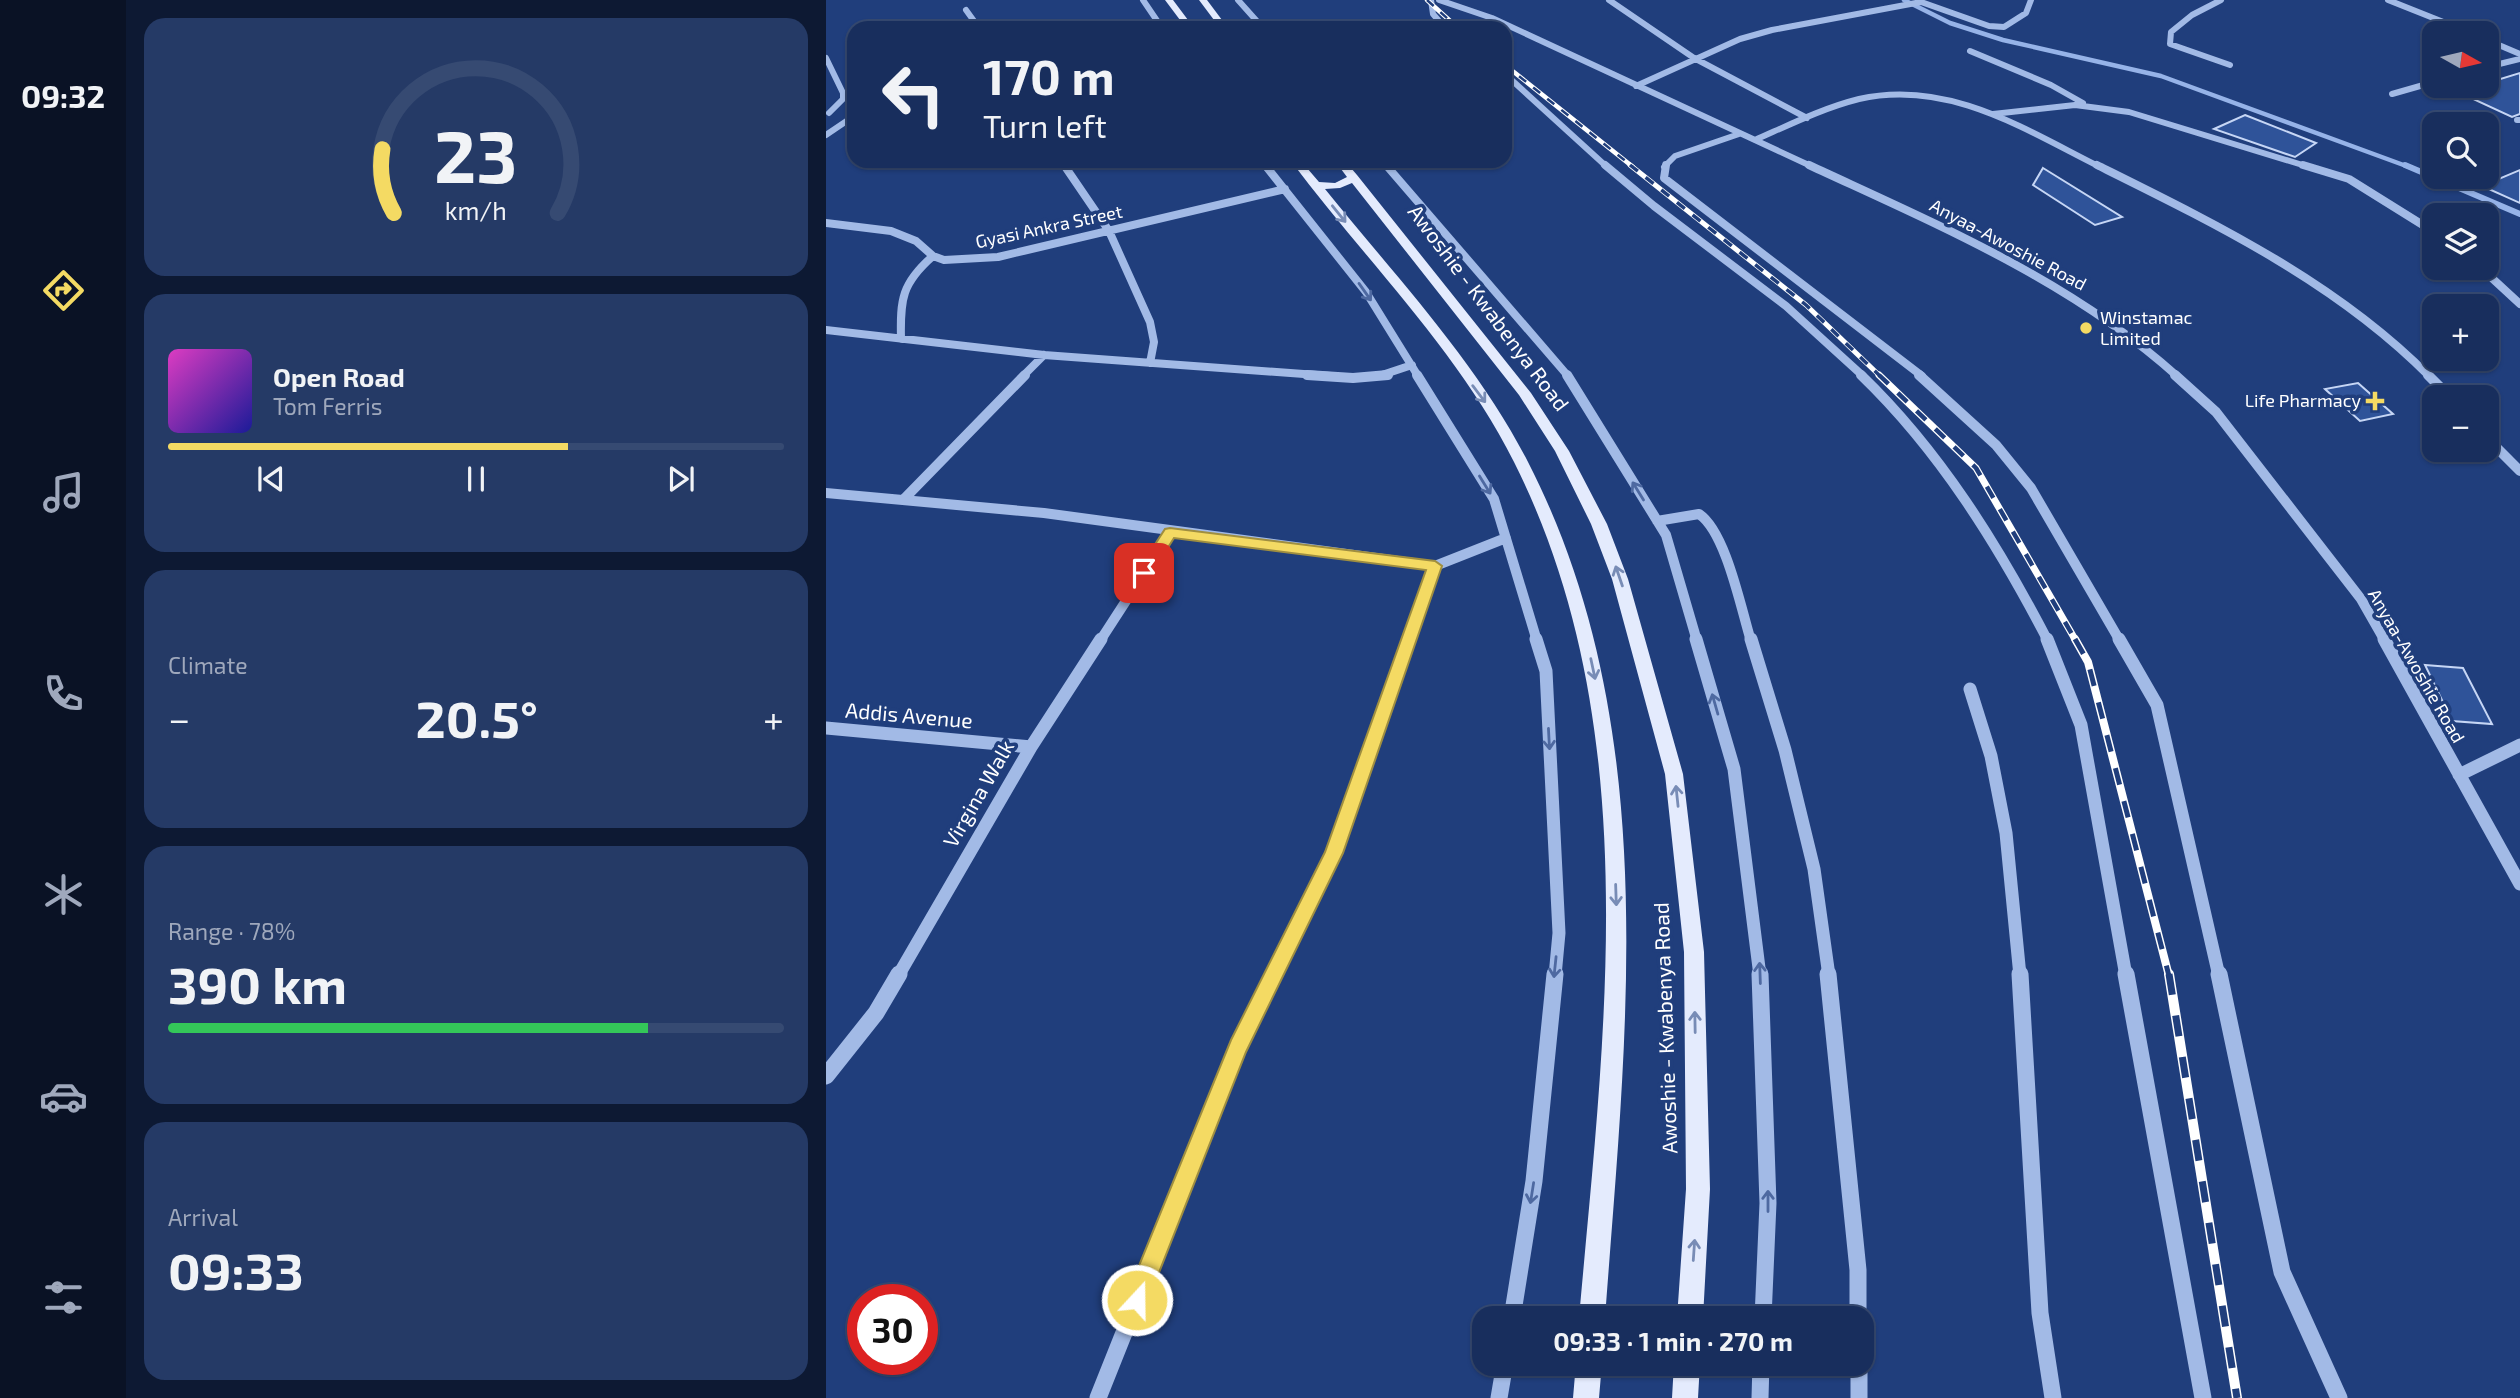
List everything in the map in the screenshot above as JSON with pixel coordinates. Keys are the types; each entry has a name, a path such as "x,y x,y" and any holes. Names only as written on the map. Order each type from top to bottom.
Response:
{"main road":[{"path":"1169,0 1184,21"},
{"path":"1203,0 1218,21"},
{"path":"1209,11 1216,0"},
{"path":"1301,168 1486,404 1522,462 1555,535 1574,587 1594,670 1612,780 1618,932 1593,1306"},
{"name":"Awoshie - Kwabenya Road","path":"1346,168 1524,393 1562,451 1599,524 1620,579 1674,774 1694,952 1698,1189 1691,1306"},
{"path":"1314,184 1333,187 1349,182 1353,177"},
{"path":"1586,1398 1588,1376"},
{"path":"1685,1398 1686,1376"}],"street":[{"path":"1143,0 1157,21"},
{"path":"1238,0 1257,21"},
{"path":"1431,0 1433,14 1439,21"},
{"name":"Anyaa-Awoshie Road","path":"1439,0 1497,21"},
{"path":"1609,0 1694,58 1807,118"},
{"path":"1636,86 1694,58 1754,35 1919,2 2004,27 2025,13 2031,0"},
{"path":"2221,0 2192,15 2171,32 2170,44 2231,65"},
{"path":"2388,0 2441,21"},
{"path":"966,10 974,21"},
{"name":"Anyaa-Awoshie Road","path":"1512,28 1992,251 2089,306 2190,387 2238,439 2361,599 2520,884"},
{"path":"2499,44 2516,50 2520,57 2499,63"},
{"path":"1970,51 2051,85 2086,105"},
{"path":"826,58 843,93 843,99 828,113"},
{"path":"1512,80 1540,102 1632,189 1786,307 1838,353 1916,434 1959,486 2001,551 2050,643 2081,725 2203,1398"},
{"path":"2392,94 2422,85"},
{"path":"1755,140 1853,100 1893,93 1923,94 1952,100 1992,114 2257,249 2371,322 2416,360 2439,385"},
{"path":"1992,114 2055,105 2086,105 2129,112 2349,179 2422,225"},
{"path":"828,113 847,115"},
{"path":"826,135 847,121"},
{"path":"1739,134 1675,156 1664,167 1664,178 1891,351 1950,400 1996,445 2031,488 2157,705 2189,834 2282,1272 2339,1398"},
{"path":"1065,168 1109,231 1150,322 1154,342 1150,363"},
{"path":"1268,168 1366,292 1494,499 1546,671 1559,933 1534,1181 1514,1306"},
{"path":"1389,168 1561,365 1665,535 1734,769 1759,956 1768,1203 1764,1306"},
{"name":"Gyasi Ankra Street","path":"933,257 962,261 998,257 1285,189"},
{"path":"826,223 891,231 916,241 933,257 915,271 902,287 901,339"},
{"path":"2494,280 2520,304"},
{"path":"826,330 1044,355 1353,378 1384,376 1412,365"},
{"path":"904,499 1044,355"},
{"path":"2499,450 2520,471"},
{"path":"826,493 1044,513 1170,533 1435,566 1506,538"},
{"path":"1657,521 1699,514 1708,520 1726,559 1785,750 1814,869 1836,1031 1858,1270 1858,1306"},
{"name":"Virgina Walk","path":"826,1076 876,1013 1031,747 1170,533"},
{"path":"1098,1398 1238,1047 1334,853 1435,566"},
{"path":"1970,689 1992,756 2006,833 2022,1000 2040,1313 2053,1398"},
{"name":"Addis Avenue","path":"826,728 1031,747"},
{"path":"2459,775 2520,745"},
{"path":"1499,1398 1503,1376"},
{"path":"1760,1398 1761,1376"},
{"path":"1859,1376 1859,1398"}],"building":[{"path":"2520,73 2520,114 2512,117 2471,98 2499,98 2499,79"},
{"path":"2245,115 2316,143 2295,157 2214,129"},
{"path":"2043,168 2122,217 2095,225 2033,185"},
{"path":"2520,170 2520,203 2489,189 2499,189 2499,179"},
{"path":"2358,383 2393,414 2360,421 2325,389"},
{"path":"2425,665 2463,668 2492,724 2452,721"}],"waterway":[{"path":"1904,0 1950,23 2003,40 2161,76 2409,167"},
{"path":"2405,165 2520,214"}],"railway":[{"path":"1427,0 1450,21"},
{"path":"1512,71 1633,167"},
{"path":"1630,165 1806,305 1880,376"},
{"path":"1879,375 1976,468 2076,641"},
{"path":"2075,639 2088,662 2169,976"},
{"path":"2169,974 2237,1398"}],"place":[{"name":"Winstamac Limited","path":"2086,328"},
{"name":"Life Pharmacy","path":"2375,401"}],"route":[{"path":"1137,1300 1238,1047 1262,993 1334,853 1435,566 1170,533 1144,573"}]}
